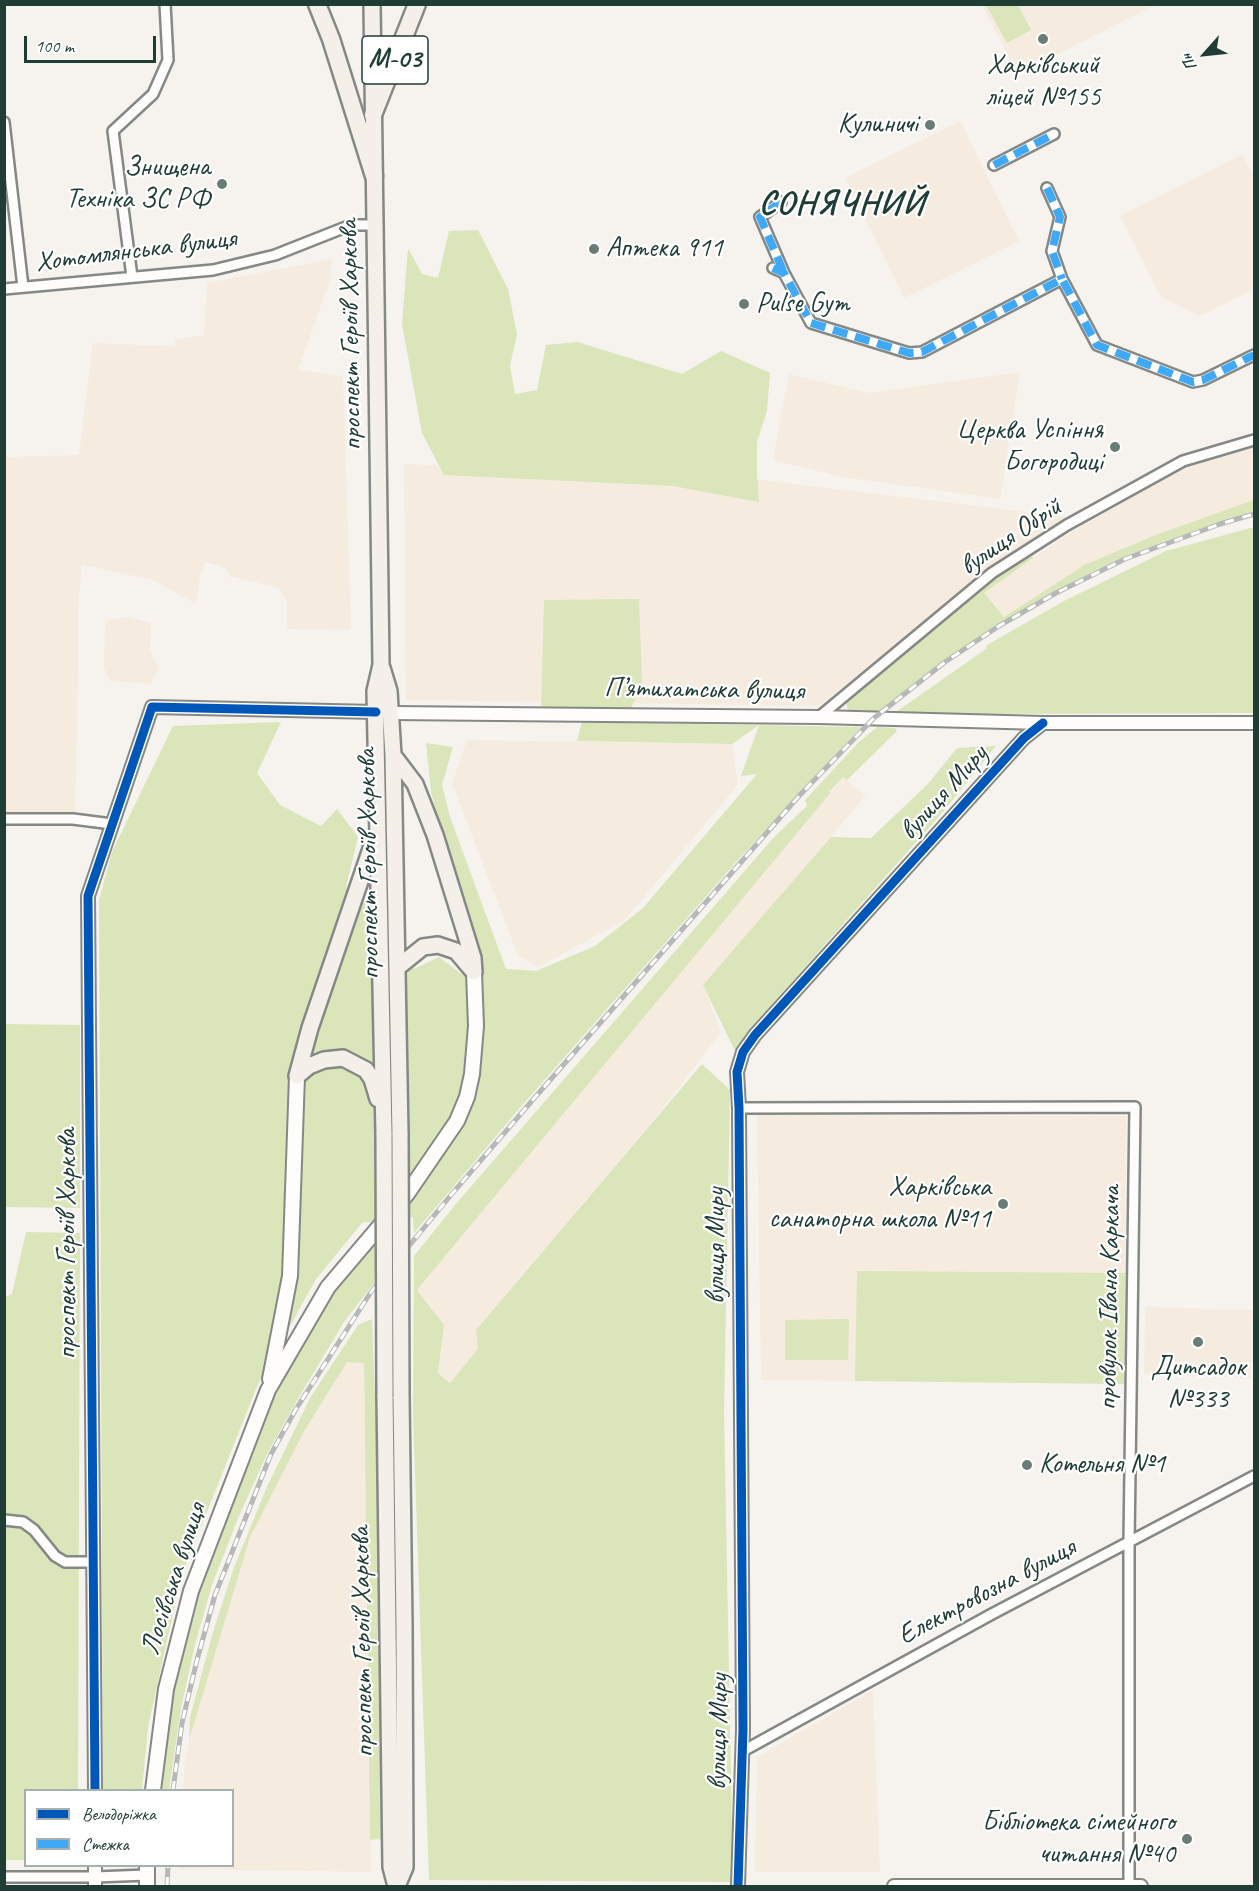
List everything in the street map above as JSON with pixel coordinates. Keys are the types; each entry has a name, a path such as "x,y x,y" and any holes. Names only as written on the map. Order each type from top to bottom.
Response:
{"highway":[{"path":"316,4 332,39 374,176"},
{"name":"М-03","path":"373,115 417,4"}],"main road":[{"name":"проспект Героїв Харкова","path":"372,4 381,665 375,692 383,712 393,755 398,968 405,1867 397,1887"},
{"name":"проспект Героїв Харкова","path":"383,712 377,831 384,1117 391,1867 397,1887"},
{"path":"268,1390 328,1287 407,1194 457,1121 467,1098 472,1074 476,1026 473,958 435,835 415,784 393,755"},
{"path":"268,1390 290,1276 297,1076 310,1028 377,831"},
{"path":"398,968 423,947 438,945 456,951 474,972"},
{"path":"297,1076 309,1066 324,1060 344,1058 366,1070 372,1079 384,1117"},
{"name":"Лосівська вулиця","path":"153,1789 166,1689 190,1590 268,1390"}],"street":[{"path":"132,277 113,131 153,94 168,60 165,4"},
{"path":"4,122 8,184 23,287"},
{"path":"994,165 1054,134"},
{"path":"1047,188 1060,217 1052,251 1062,279 1097,345 1193,382 1203,380 1254,354"},
{"path":"781,202 760,218 784,273 811,323 909,353 922,352 1062,279"},
{"name":"Хотомлянська вулиця","path":"4,289 213,270 275,255 351,225 375,225"},
{"path":"773,268 784,273"},
{"name":"вулиця Обрій","path":"819,717 992,573 1067,525 1183,461 1254,440"},
{"name":"П’ятихатська вулиця","path":"152,707 819,717 1043,723 1254,723"},
{"name":"проспект Героїв Харкова","path":"95,1789 88,896 152,707"},
{"name":"вулиця Миру","path":"738,1887 742,1751 737,1072 743,1052 755,1035 1024,738 1043,723"},
{"path":"4,819 73,819 112,824"},
{"name":"провулок Івана Каркача","path":"739,1108 1135,1107 1129,1542 1129,1886"},
{"name":"Електровозна вулиця","path":"742,1751 983,1618 1254,1476"},
{"path":"4,1520 23,1522 34,1530 55,1556 65,1562 93,1562"},
{"path":"4,1877 147,1876"},
{"path":"894,1887 1141,1887"}],"shaded area":[{"name":"Харківський ліцей №155","path":"982,5 1155,5 1018,74"},
{"path":"960,121 1019,241 904,298 845,178"},
{"path":"1243,154 1254,178 1254,289 1200,316 1161,297 1120,216"},
{"path":"332,259 330,280 298,370 343,376 351,630 287,629 287,603 279,588 229,576 226,568 205,562 196,604 153,580 82,565 78,609 75,813 5,812 5,457 79,455 93,343 175,346 175,340 204,335 207,283"},
{"path":"1020,372 1000,499 842,477 773,460 789,374 869,393"},
{"path":"1254,445 1254,501 1160,533 1084,565 1004,617 984,593 1063,537 1176,472"},
{"path":"404,464 736,477 1070,517 818,706 406,700"},
{"path":"129,617 151,623 150,650 159,669 150,684 110,681 104,668 105,621"},
{"path":"467,740 732,744 738,785 624,921 538,967 518,956 452,783"},
{"path":"843,777 866,795 704,987 721,1032 661,1111 476,1330 478,1349 450,1383 438,1373 444,1325 417,1290"},
{"path":"757,1115 1126,1116 1124,1384 761,1380"},
{"name":"Дитсадок №333","path":"1145,1307 1253,1310 1251,1378 1144,1374"},
{"path":"347,1362 364,1363 371,1872 178,1869 178,1867 234,1867 234,1789 183,1789 185,1759 208,1662 264,1496"},
{"path":"873,1690 880,1872 755,1872 757,1757"}],"green space":[{"path":"986,5 1018,5 1031,30 1007,43"},
{"path":"478,230 508,289 517,334 510,366 515,394 537,390 546,345 577,342 682,374 721,351 770,373 767,411 757,442 759,502 673,486 444,475 422,433 402,324 408,248 422,274 438,278 449,231"},
{"path":"1254,500 1254,512 1127,556 1088,574 973,643 914,684 879,713 852,714 848,711 846,701 852,692 946,616 1031,552 1033,558 984,593 1004,617 1084,565 1158,534"},
{"path":"1254,527 1254,713 931,716 893,714 986,649 987,645 1064,601 1166,551"},
{"path":"639,599 642,682 630,711 541,714 544,600"},
{"path":"281,722 257,773 280,805 321,826 337,809 358,837 346,887 361,899 369,900 369,974 387,972 384,743 388,743 392,971 416,968 439,957 460,973 483,984 431,792 426,743 453,747 442,785 450,817 506,969 536,971 595,946 643,908 757,774 741,776 759,725 861,727 738,860 519,1109 414,1233 413,1217 395,1219 399,1863 396,1863 391,1219 362,1223 316,1279 258,1384 181,1577 148,1727 142,1789 103,1789 99,900 112,852 173,726"},
{"path":"582,722 759,725 732,744 577,741"},
{"path":"877,727 895,728 897,731 847,780 843,777 829,792 831,792 417,1290 444,1325 438,1373 450,1383 478,1349 476,1330 702,1064 730,1090 724,1412 733,1882 429,1880 413,1415 414,1256 455,1205 775,836 807,806 805,800 858,743"},
{"path":"996,746 942,813 748,1031 735,1051 703,985 831,837 871,838 928,784 957,748"},
{"path":"5,1024 80,1025 80,1208 5,1207"},
{"path":"26,1232 80,1233 78,1789 24,1789 24,1860 5,1860 5,1297 12,1294"},
{"path":"376,1245 374,1283 344,1322 299,1397 268,1452 239,1516 212,1585 195,1645 181,1708 169,1789 157,1789 160,1750 187,1613 261,1416 329,1292 355,1261"},
{"path":"857,1271 1125,1273 1124,1384 855,1381"},
{"path":"372,1319 379,1498 381,1839 370,1840 364,1363 347,1362 303,1433 250,1537 189,1740 190,1717 213,1632 233,1570 266,1489 310,1398 358,1325"},
{"path":"849,1319 848,1360 785,1360 785,1320"}],"railway":[{"path":"173,1789 182,1723 215,1595 271,1454 296,1409 371,1292 451,1195 799,796 874,718 945,662 999,626 1056,593 1125,559 1254,514"},
{"path":"167,1886 168,1867"}],"marked path":[{"path":"994,165 1054,134"},
{"path":"1047,188 1060,217 1052,251 1062,279"},
{"path":"781,202 760,217 784,273"},
{"path":"773,268 784,273 811,323 909,353 922,352 1062,279 1097,345 1193,382 1203,380 1254,355"}],"cycle path":[{"path":"95,1789 88,896 152,707 376,712"},
{"path":"738,1886 743,1729 737,1072 743,1052 755,1035 1024,738 1043,723"}],"place":[{"name":"Харківський ліцей №155","path":"1043,39"},
{"name":"Кулиничі","path":"930,125"},
{"name":"Знищена Техніка ЗС РФ","path":"222,184"},
{"name":"Аптека 911","path":"594,249"},
{"name":"Pulse Gym","path":"744,304"},
{"name":"Церква Успіння Богородиці","path":"1115,447"},
{"name":"Харківська санаторна школа №11","path":"1003,1204"},
{"name":"Дитсадок №333","path":"1198,1342"},
{"name":"Котельня №1","path":"1027,1465"},
{"name":"Бібліотека сімейного читання №40","path":"1187,1839"}],"district":[{"name":"СОНЯЧНИЙ","path":"842,204"}]}
